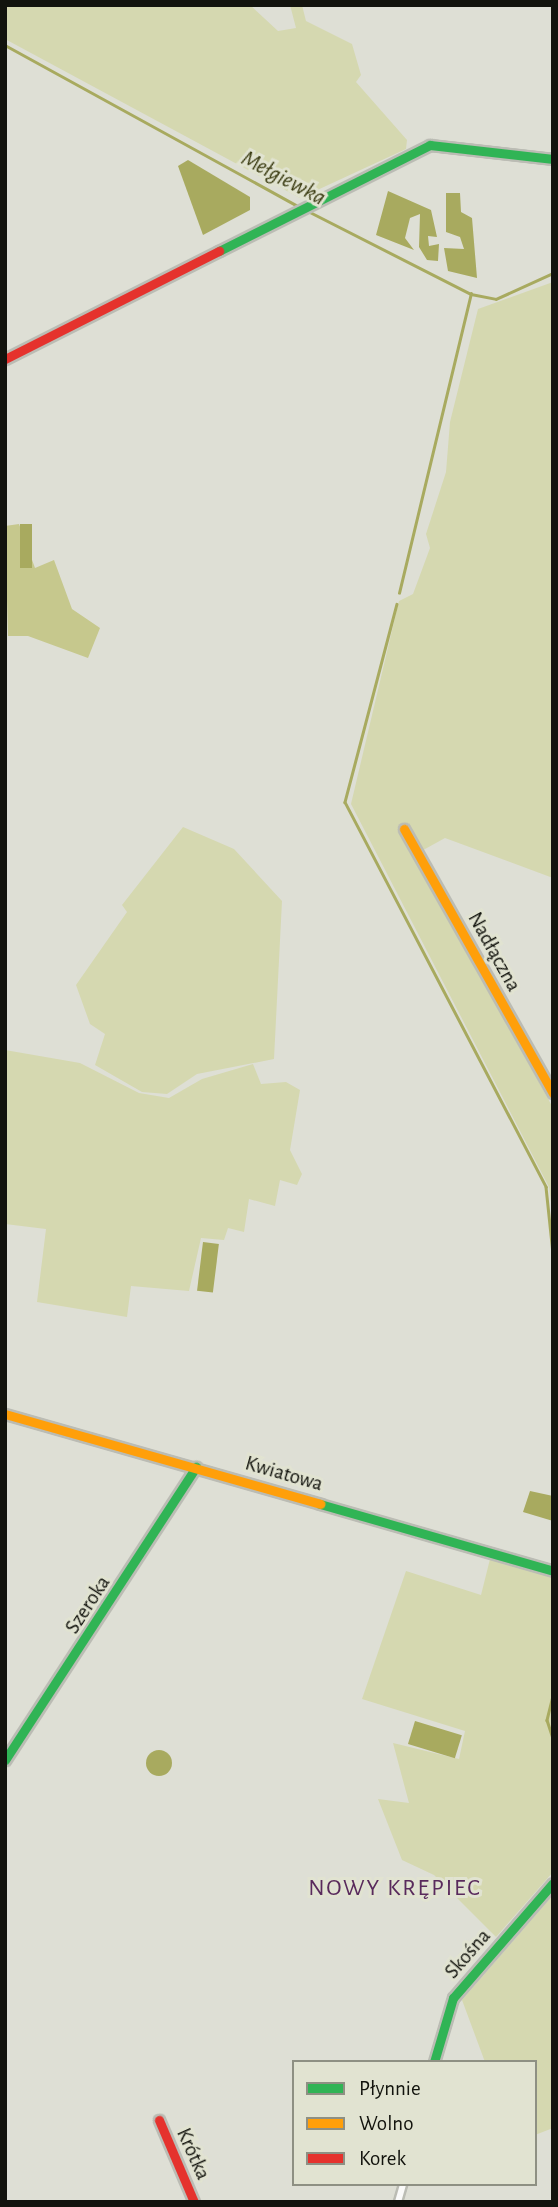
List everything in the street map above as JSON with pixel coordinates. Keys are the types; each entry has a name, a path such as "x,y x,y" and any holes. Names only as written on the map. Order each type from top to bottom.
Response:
{"street":[{"path":"5,359 297,207 430,145 553,159"},
{"name":"Nadłączna","path":"404,829 553,1093"},
{"name":"Kwiatowa","path":"5,1414 553,1571"},
{"name":"Szeroka","path":"5,1760 196,1467"},
{"name":"Skośna","path":"435,2060 453,1998 553,1883"},
{"name":"Krótka","path":"159,2120 194,2202"}],"shaded area":[{"path":"5,5 250,5 278,31 296,28 290,5 302,5 306,21 352,44 361,75 356,82 407,140 406,149 300,198 5,39"},
{"path":"188,160 250,197 250,210 203,235 178,166"},
{"path":"388,191 431,210 437,237 428,236 429,246 439,244 438,261 427,260 419,247 420,214 410,218 405,238 414,250 376,235"},
{"path":"446,193 460,193 461,212 472,218 477,278 448,271 444,248 464,249 460,237 446,232"},
{"path":"553,282 553,878 445,838 416,854 553,1108 553,1218 549,1187 351,804 399,601 413,594 430,548 426,534 446,472 450,422 478,309"},
{"path":"19,524 35,568 54,560 72,609 100,628 88,658 28,636 8,636 5,526"},
{"path":"20,524 32,524 32,568 20,568"},
{"path":"183,827 234,849 282,901 274,1059 197,1074 167,1094 142,1092 95,1065 105,1034 90,1024 76,985 127,912 122,905"},
{"path":"5,1050 80,1063 139,1093 169,1098 202,1079 253,1064 261,1084 286,1082 300,1090 290,1150 302,1174 297,1185 280,1180 275,1206 249,1199 244,1232 228,1228 224,1240 201,1238 189,1291 131,1286 127,1317 37,1302 46,1229 5,1224"},
{"path":"203,1242 219,1244 213,1293 197,1291"},
{"path":"530,1491 553,1496 553,1521 523,1512"},
{"path":"490,1559 553,1577 553,1872 496,1937 434,1875 402,1860 378,1799 409,1803 393,1743 459,1759 465,1731 362,1699 406,1571 481,1595"},
{"path":"415,1721 462,1735 455,1758 408,1744"},
{"path":"159,1750 168,1754 172,1763 168,1772 159,1776 150,1772 146,1763 150,1754"},
{"path":"553,1895 553,2128 537,2134 537,2060 484,2060 462,2000"}],"waterway":[{"name":"Mełgiewka","path":"5,45 300,207"},
{"name":"Mełgiewka","path":"306,210 471,294 496,299 553,273"},
{"path":"399,593 471,294"},
{"path":"397,604 345,802 546,1187 553,1254"},
{"path":"553,1696 547,1720 553,1739"}],"traffic: fast":[{"path":"219,251 430,145 553,159"},
{"path":"5,1760 196,1467"},
{"path":"320,1504 553,1571"},
{"path":"435,2060 453,1998 553,1883"}],"traffic: slow":[{"path":"404,829 553,1093"},
{"path":"5,1414 320,1504"}],"traffic: jam":[{"path":"5,359 219,251"},
{"path":"159,2120 194,2202"}],"district":[{"name":"NOWY KRĘPIEC","path":"395,1889"}]}
